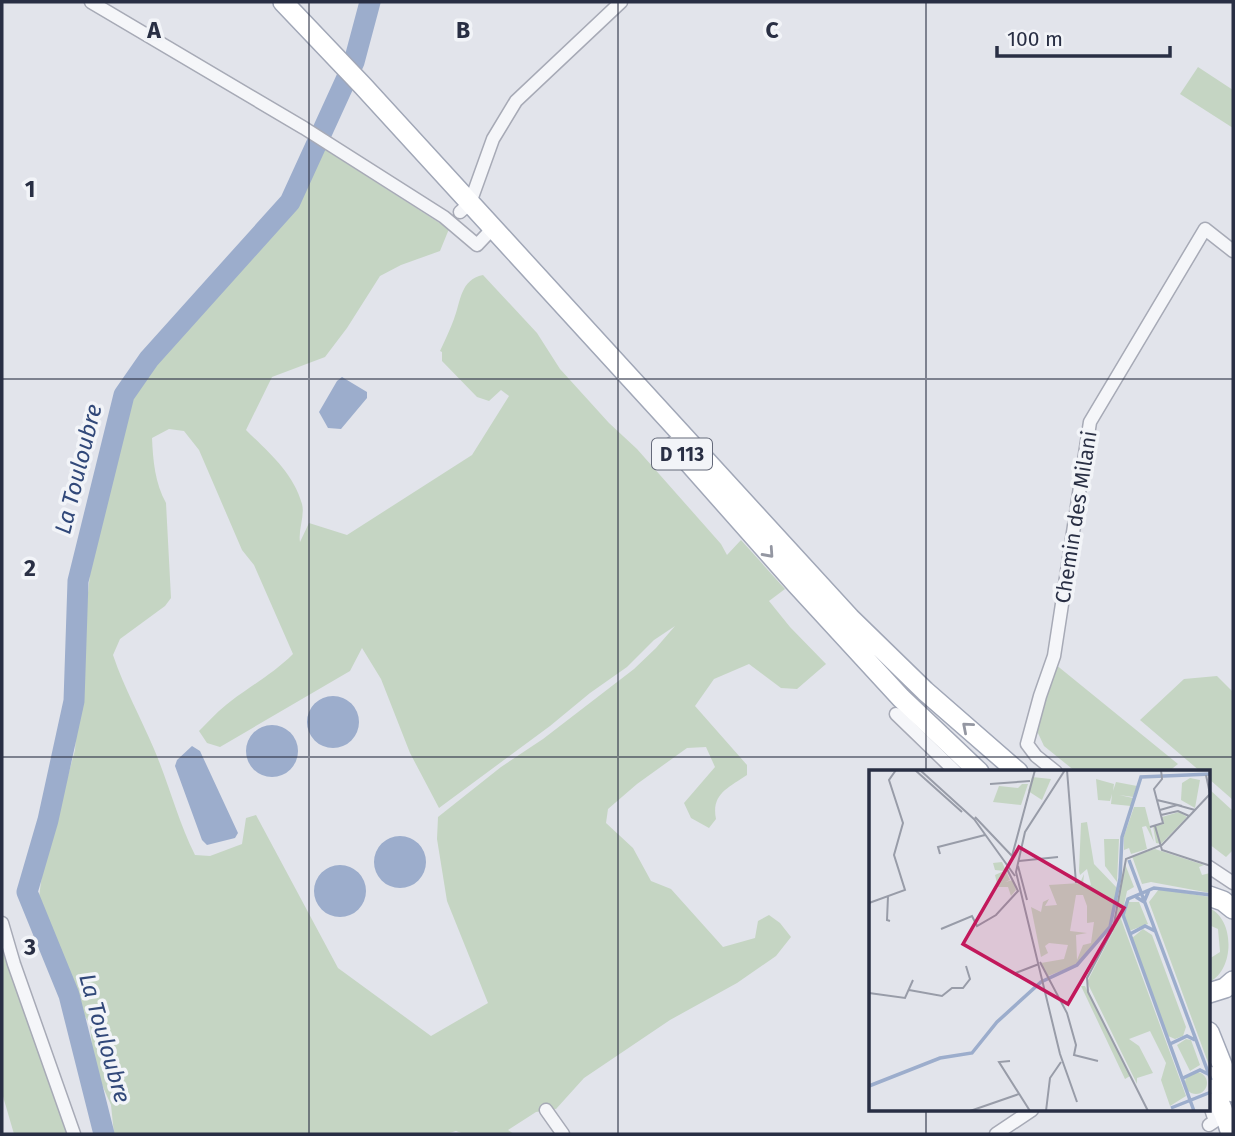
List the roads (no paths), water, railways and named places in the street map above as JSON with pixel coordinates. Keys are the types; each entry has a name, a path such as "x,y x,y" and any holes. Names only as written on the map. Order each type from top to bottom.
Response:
{"main road":[{"name":"D 113","path":"267,2 358,90 488,233 850,618 925,691 1016,770"},
{"name":"D 113","path":"283,2 332,63"},
{"name":"D 113","path":"488,233 797,585 901,698 977,770"},
{"path":"1210,1010 1220,988"},
{"path":"1210,1034 1233,1092"},
{"path":"1210,1079 1231,1134"}],"street":[{"path":"91,2 304,128 444,217 477,245 488,233"},
{"path":"465,208 493,139 516,101 621,2"},
{"name":"Chemin des Milani","path":"1054,770 1036,756 1027,744 1054,656 1090,422 1205,229 1233,251"},
{"path":"895,714 954,770"},
{"path":"1210,869 1226,895"},
{"path":"2,923 74,1134"},
{"path":"1209,1125 1215,1121 1210,1106"},
{"path":"546,1110 563,1134"},
{"path":"996,1134 1028,1112"}],"water":[{"path":"342,377 367,392 367,398 341,429 328,428 319,412"},
{"path":"333,696 343,698 351,704 357,712 357,732 351,740 343,746 333,748 323,746 315,740 309,732 307,722 309,712 315,704 323,698"},
{"path":"272,725 282,727 290,733 296,741 296,761 290,769 282,775 272,777 262,775 254,769 248,761 246,751 248,741 254,733 262,727"},
{"path":"192,746 200,751 238,833 235,838 207,845 202,840 175,766 177,760"},
{"path":"400,836 410,838 418,844 424,852 424,872 418,880 410,886 400,888 390,886 382,880 376,872 374,862 376,852 382,844 390,838"},
{"path":"340,865 350,867 358,873 364,881 364,901 358,909 350,915 340,917 330,915 322,909 316,901 314,891 316,881 322,873 330,867"}],"waterway":[{"name":"La Touloubre","path":"104,1134 69,995 27,892 48,820 74,701 78,581 124,395 149,359 290,202 354,62 370,2"}]}
